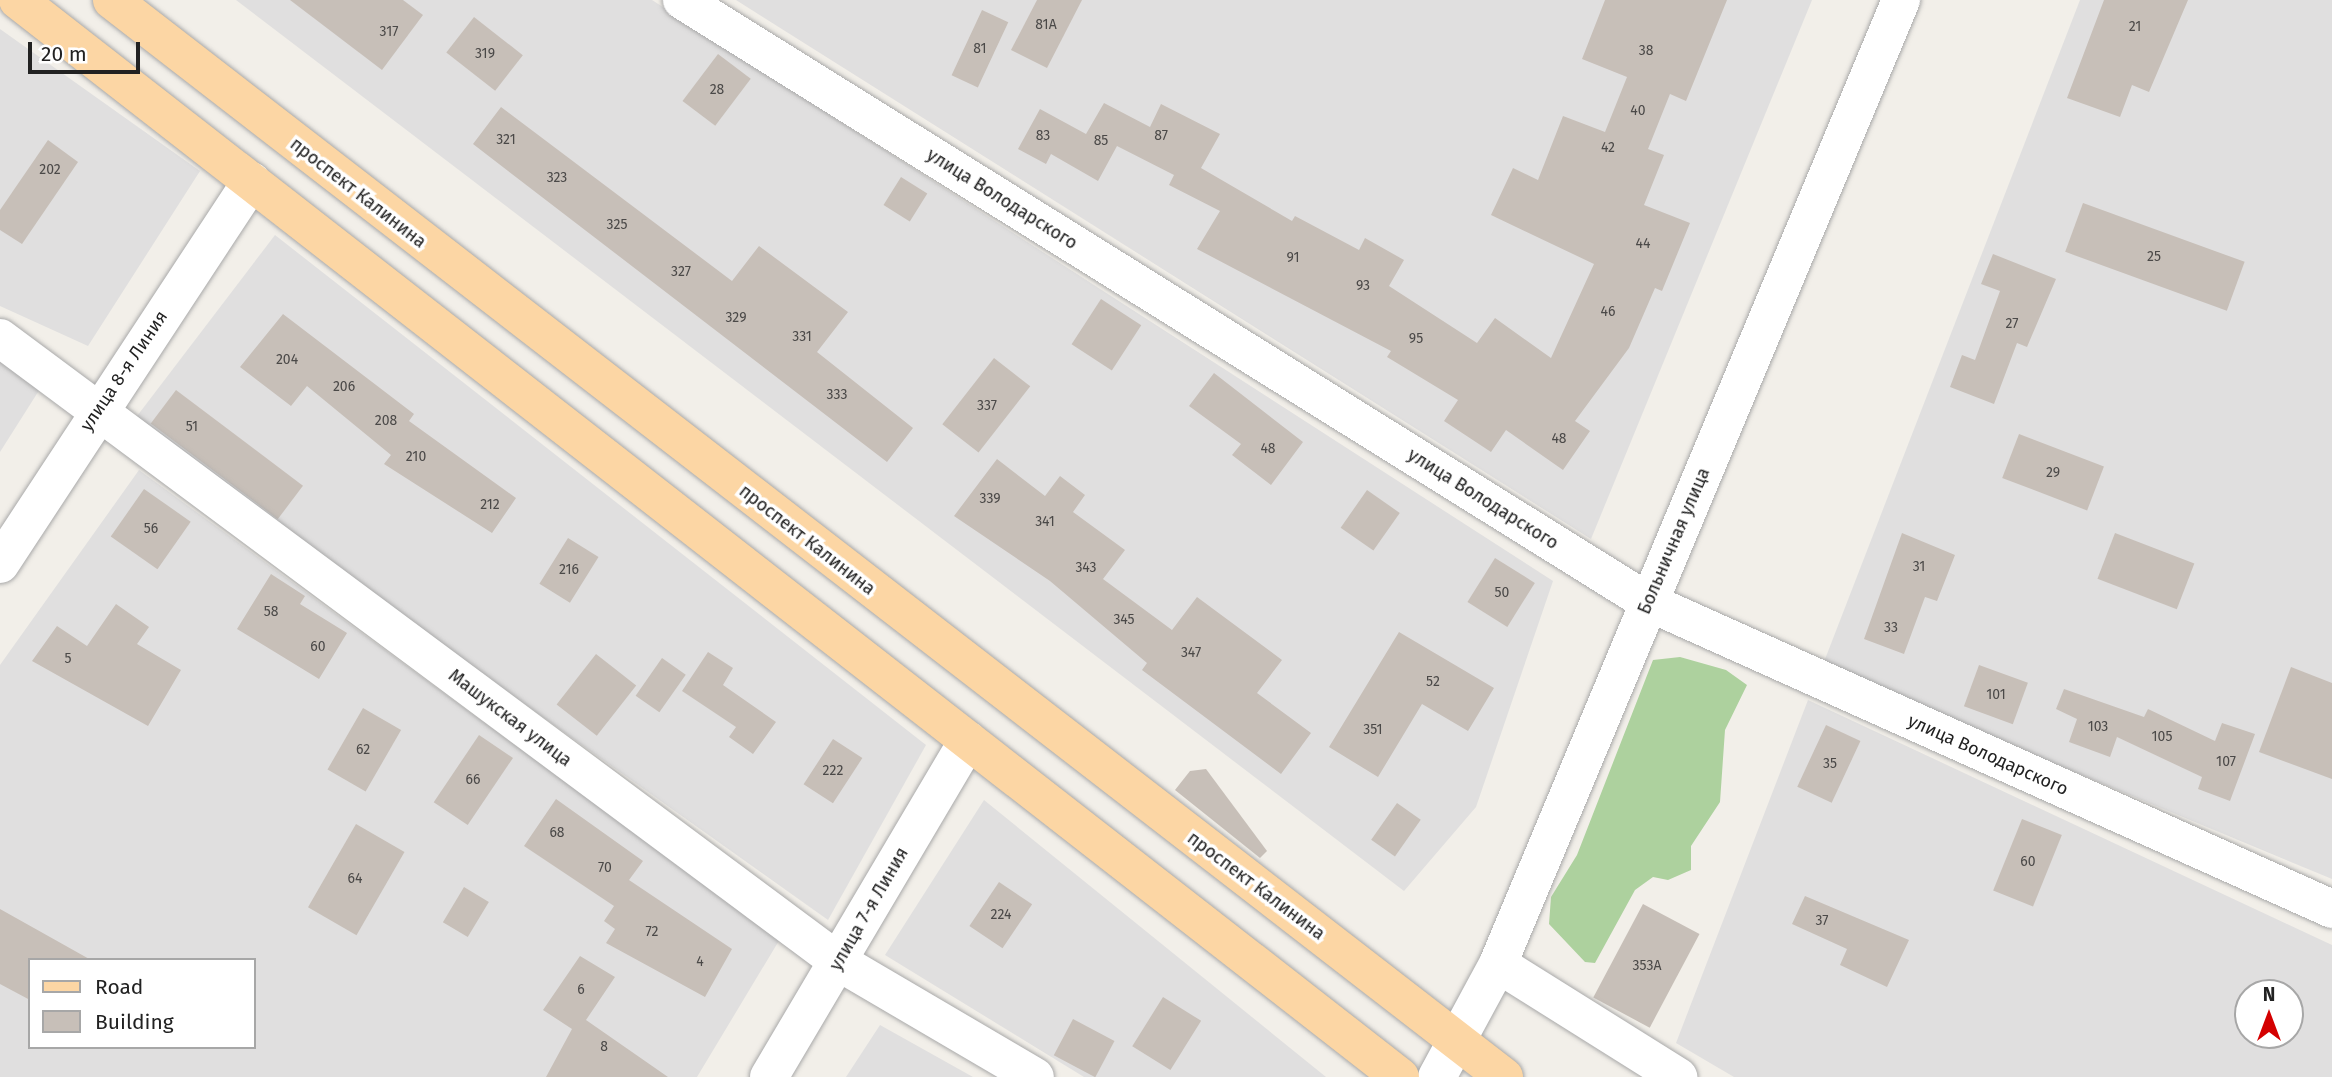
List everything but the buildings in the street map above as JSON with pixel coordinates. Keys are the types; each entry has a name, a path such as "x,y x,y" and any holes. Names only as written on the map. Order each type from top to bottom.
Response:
{"main road":[{"path":"18,0 1400,1077"},
{"name":"проспект Калинина","path":"112,0 1504,1077"}],"street":[{"name":"улица Володарского","path":"682,0 1648,602 2332,909"},
{"name":"Больничная улица","path":"1437,1077 1461,1043 1498,964 1902,0"},
{"name":"улица 8-я Линия","path":"0,564 97,410 252,181"},
{"name":"Машукская улица","path":"0,338 839,962 1035,1077"},
{"name":"улица 7-я Линия","path":"769,1077 968,740"},
{"path":"1498,964 1678,1077"}],"shaded area":[{"path":"236,0 652,0 1553,581 1476,807 1404,891"},
{"path":"736,0 1812,0 1591,539"},
{"path":"2080,0 2332,0 2332,879 1822,667"},
{"path":"0,29 200,171 88,346 0,306"},
{"path":"275,235 926,745 828,920 131,424"},
{"path":"0,349 45,381 0,452"},
{"path":"139,470 780,939 697,1077 0,1077 0,665"},
{"path":"1808,700 2332,945 2332,1077 1734,1077 1676,1043"},
{"path":"984,800 1326,1077 1084,1077 885,955"},
{"path":"880,1025 973,1077 846,1077"}],"green space":[{"path":"1680,657 1726,670 1747,685 1725,730 1720,802 1691,846 1691,870 1668,880 1653,877 1635,890 1595,963 1585,962 1549,924 1551,897 1577,855 1653,660"}]}
